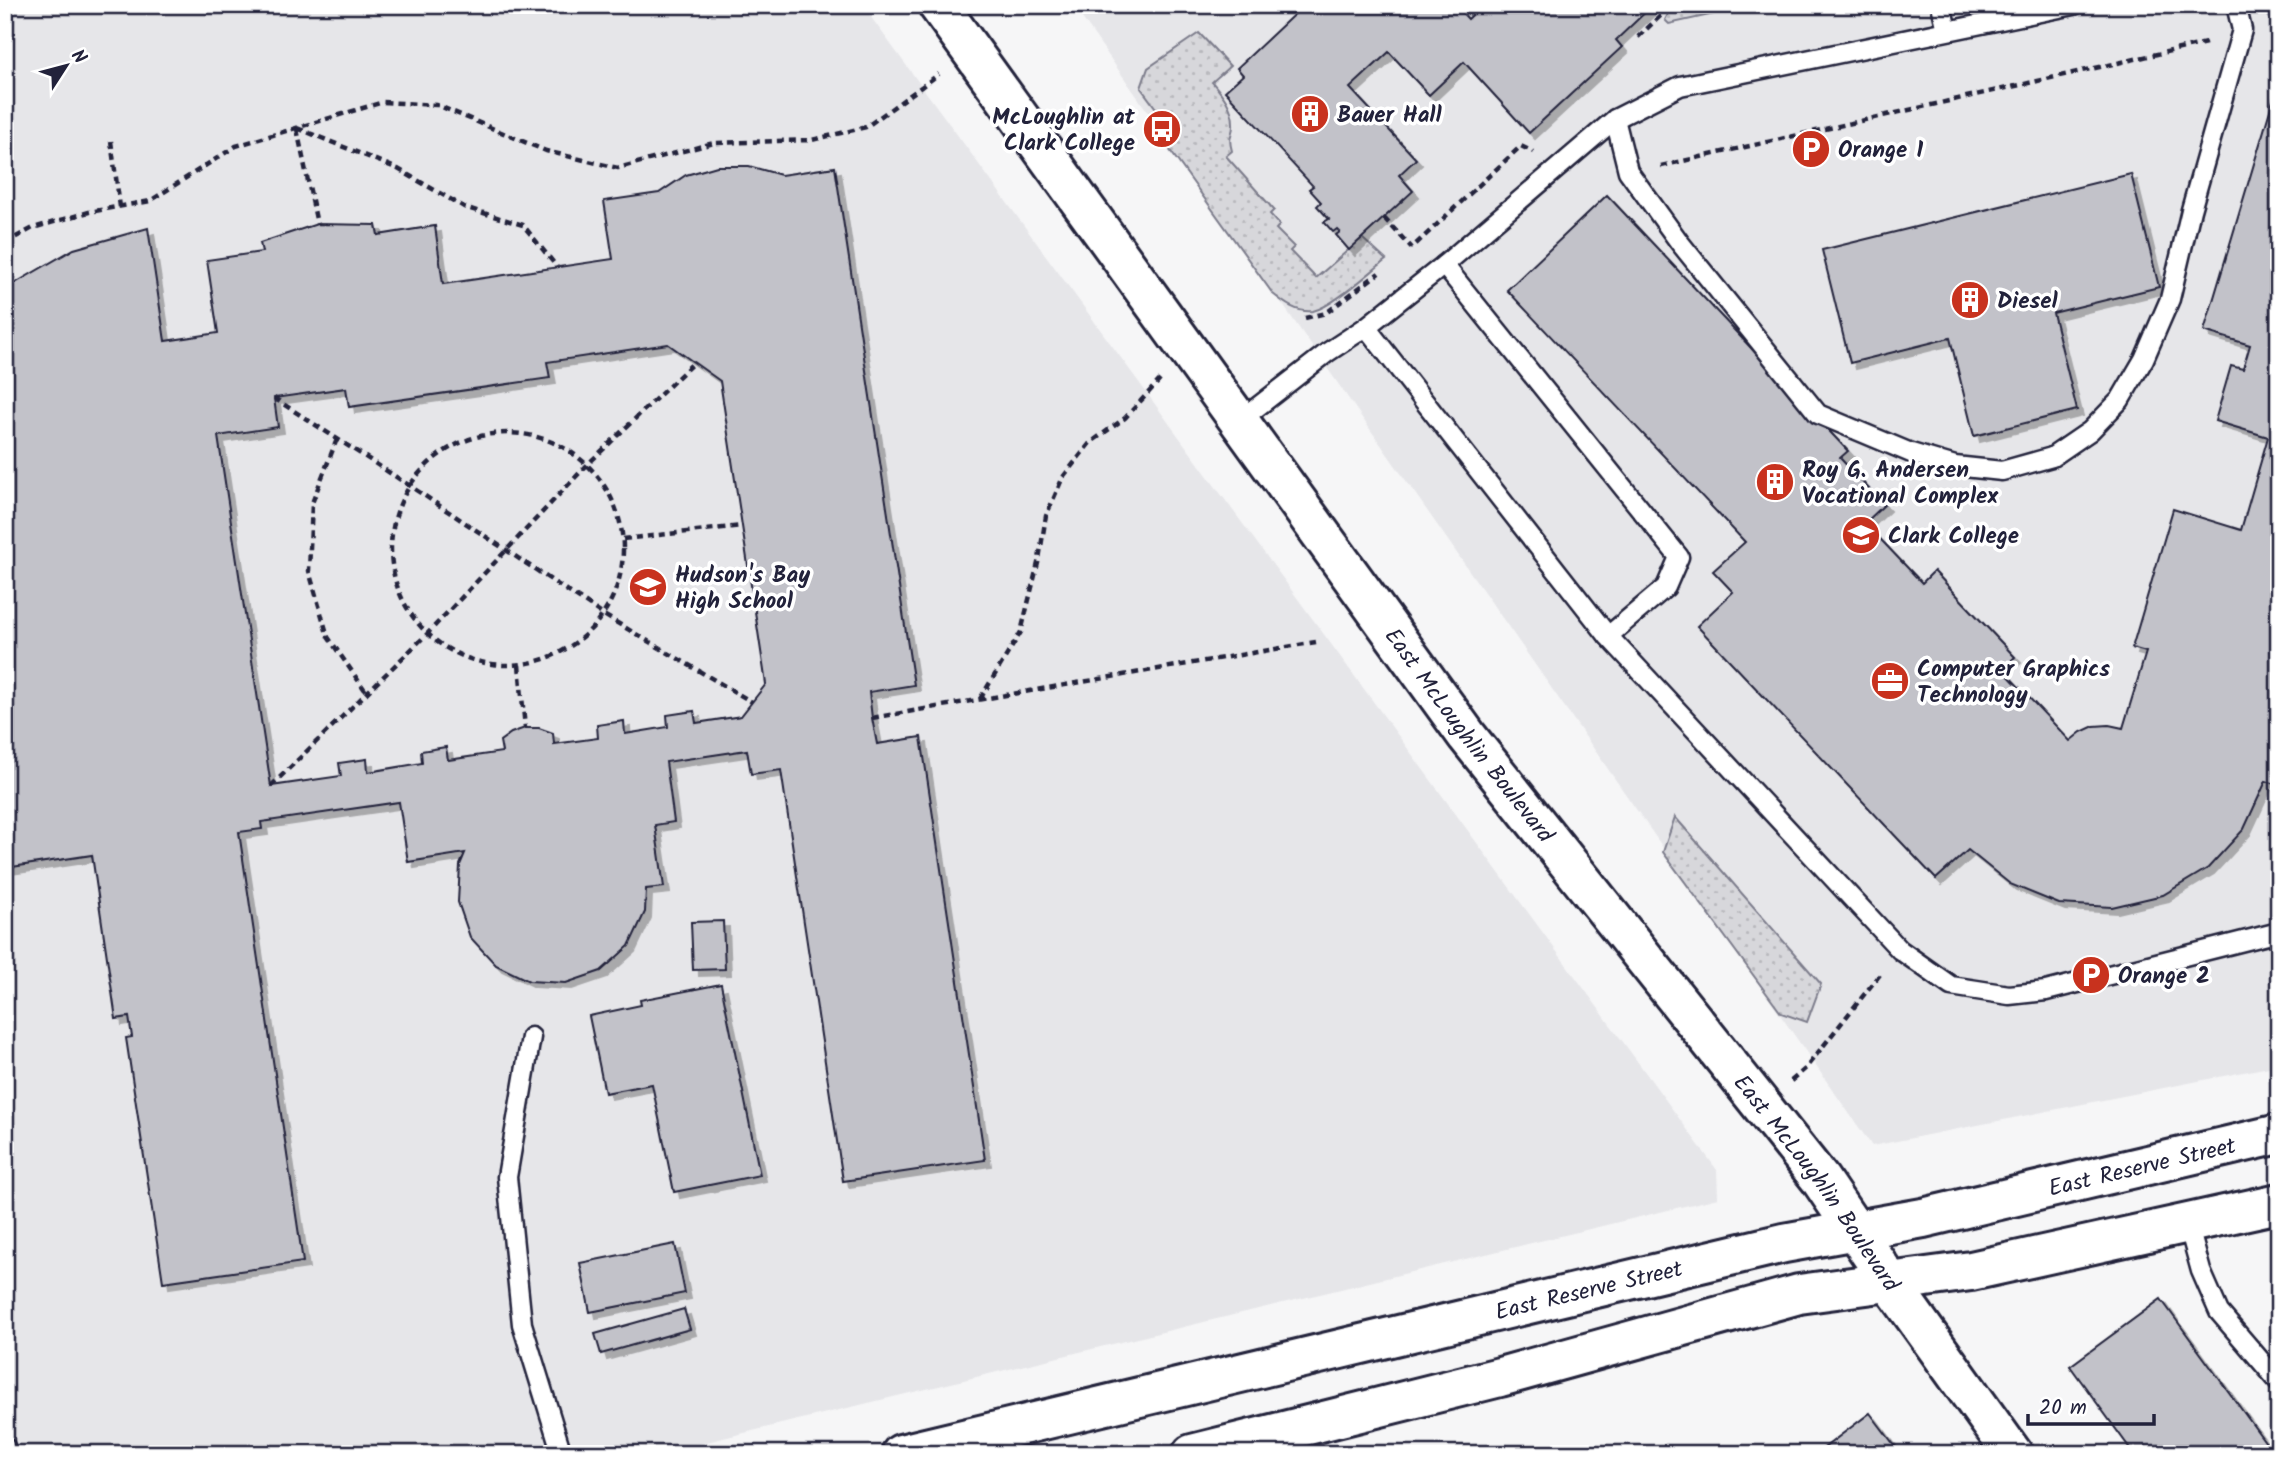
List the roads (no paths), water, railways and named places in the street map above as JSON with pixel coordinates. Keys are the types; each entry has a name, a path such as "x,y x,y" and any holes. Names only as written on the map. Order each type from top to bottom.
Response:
{"street":[{"name":"East McLoughlin Boulevard","path":"938,5 1467,736 1820,1179 1889,1281 2013,1454"},
{"name":"East Reserve Street","path":"901,1454 1784,1244 1923,1218 2279,1134"},
{"path":"1192,1454 1500,1377 1799,1294 1970,1271 2279,1203"}],"lane":[{"path":"1941,5 1947,30"},
{"path":"1238,422 1444,265 1615,119 1680,86 2074,5"},
{"path":"1615,119 1628,171 1680,243 1818,414 1911,453 1955,466 2002,471 2052,457 2090,431 2120,400 2144,359 2170,299 2242,30 2236,5"},
{"path":"1444,265 1679,557 1666,587 1608,636"},
{"path":"1366,327 1608,636 1900,950 1951,986 2008,995 2046,991 2279,932"},
{"path":"531,1038 507,1177 522,1324 562,1454"},
{"path":"2188,1224 2202,1271 2219,1312 2279,1382"},
{"path":"5,1447 6,1454"}],"place":[{"name":"Bauer Hall","path":"1310,114"},
{"name":"McLoughlin at Clark College","path":"1162,129"},
{"name":"Orange 1","path":"1811,149"},
{"name":"Diesel","path":"1970,300"},
{"name":"Roy G. Andersen Vocational Complex","path":"1775,482"},
{"name":"Clark College","path":"1861,535"},
{"name":"Hudson's Bay High School","path":"648,587"},
{"name":"Computer Graphics Technology","path":"1890,681"},
{"name":"Orange 2","path":"2091,975"}]}
